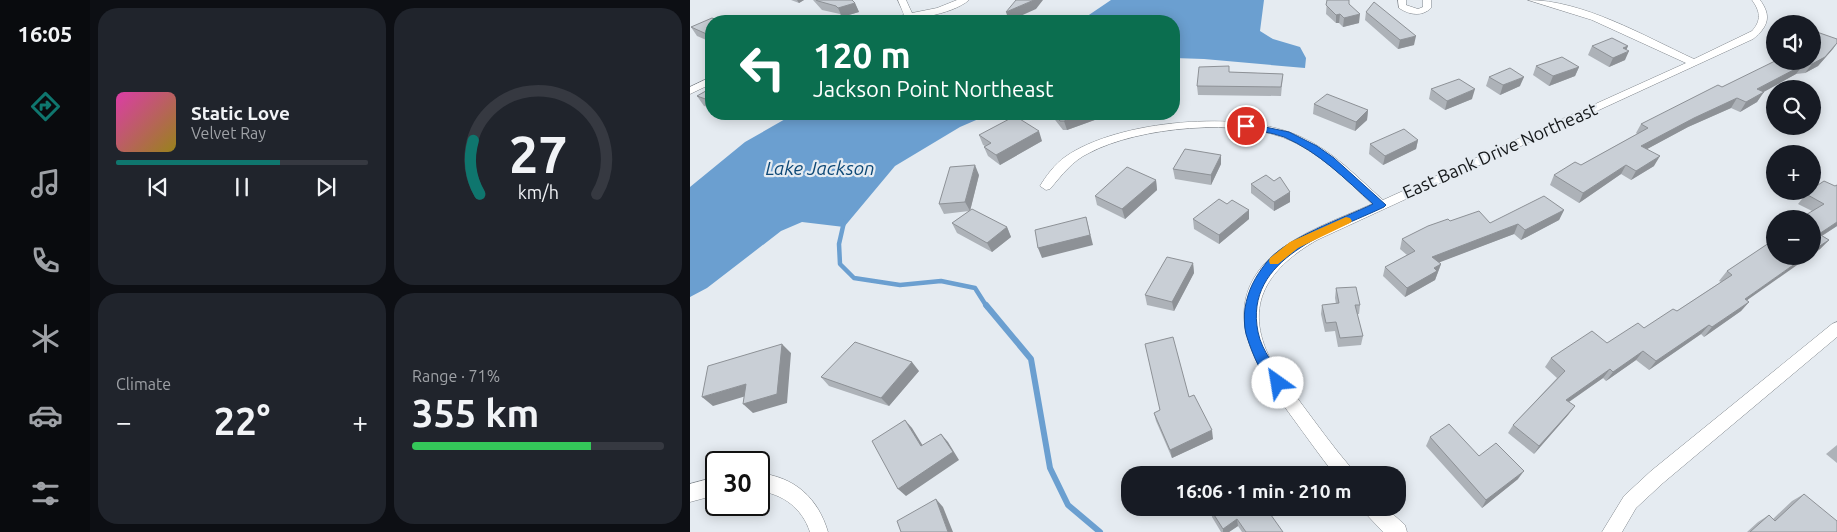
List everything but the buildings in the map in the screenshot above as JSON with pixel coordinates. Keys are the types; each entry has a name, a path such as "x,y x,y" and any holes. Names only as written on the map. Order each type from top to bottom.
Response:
{"street":[{"path":"902,0 908,15"},
{"path":"918,15 940,10 965,0"},
{"path":"1402,0 1402,6 1407,10 1416,12 1428,8 1427,0"},
{"path":"1532,0 1563,6 1595,17 1694,63"},
{"name":"East Bank Drive Northeast","path":"1339,466 1267,368 1252,333 1251,309 1257,285 1272,264 1294,245 1750,37 1761,30 1764,20 1761,6 1756,0"},
{"path":"690,91 705,83"},
{"path":"1046,186 1069,160 1113,139 1132,134 1192,127 1246,126 1285,134 1313,148 1331,160 1380,205"},
{"path":"1611,532 1630,502 1657,477 1837,328"},
{"path":"770,482 792,492 806,504 818,524 819,532"},
{"path":"690,493 705,489"},
{"path":"1381,516 1398,532"}],"water":[{"path":"1111,0 1264,0 1260,31 1273,39 1300,47 1306,58 1305,68 1180,58 1180,15 1089,15"},
{"name":"Lake Jackson","path":"784,120 976,120 960,127 895,166 844,227 802,222 781,231 707,288 690,297 690,187 745,142"}],"waterway":[{"path":"844,222 839,244 840,264 854,278 900,285 941,281 975,288 987,307"},
{"path":"986,305 1031,359 1050,468 1068,505 1100,532"}],"slow traffic":[{"path":"1274,261 1294,245 1346,221"}],"route":[{"path":"1246,126 1285,134 1313,148 1331,160 1380,205 1294,245 1272,264 1257,285 1251,309 1252,333 1267,368 1278,383"}]}
